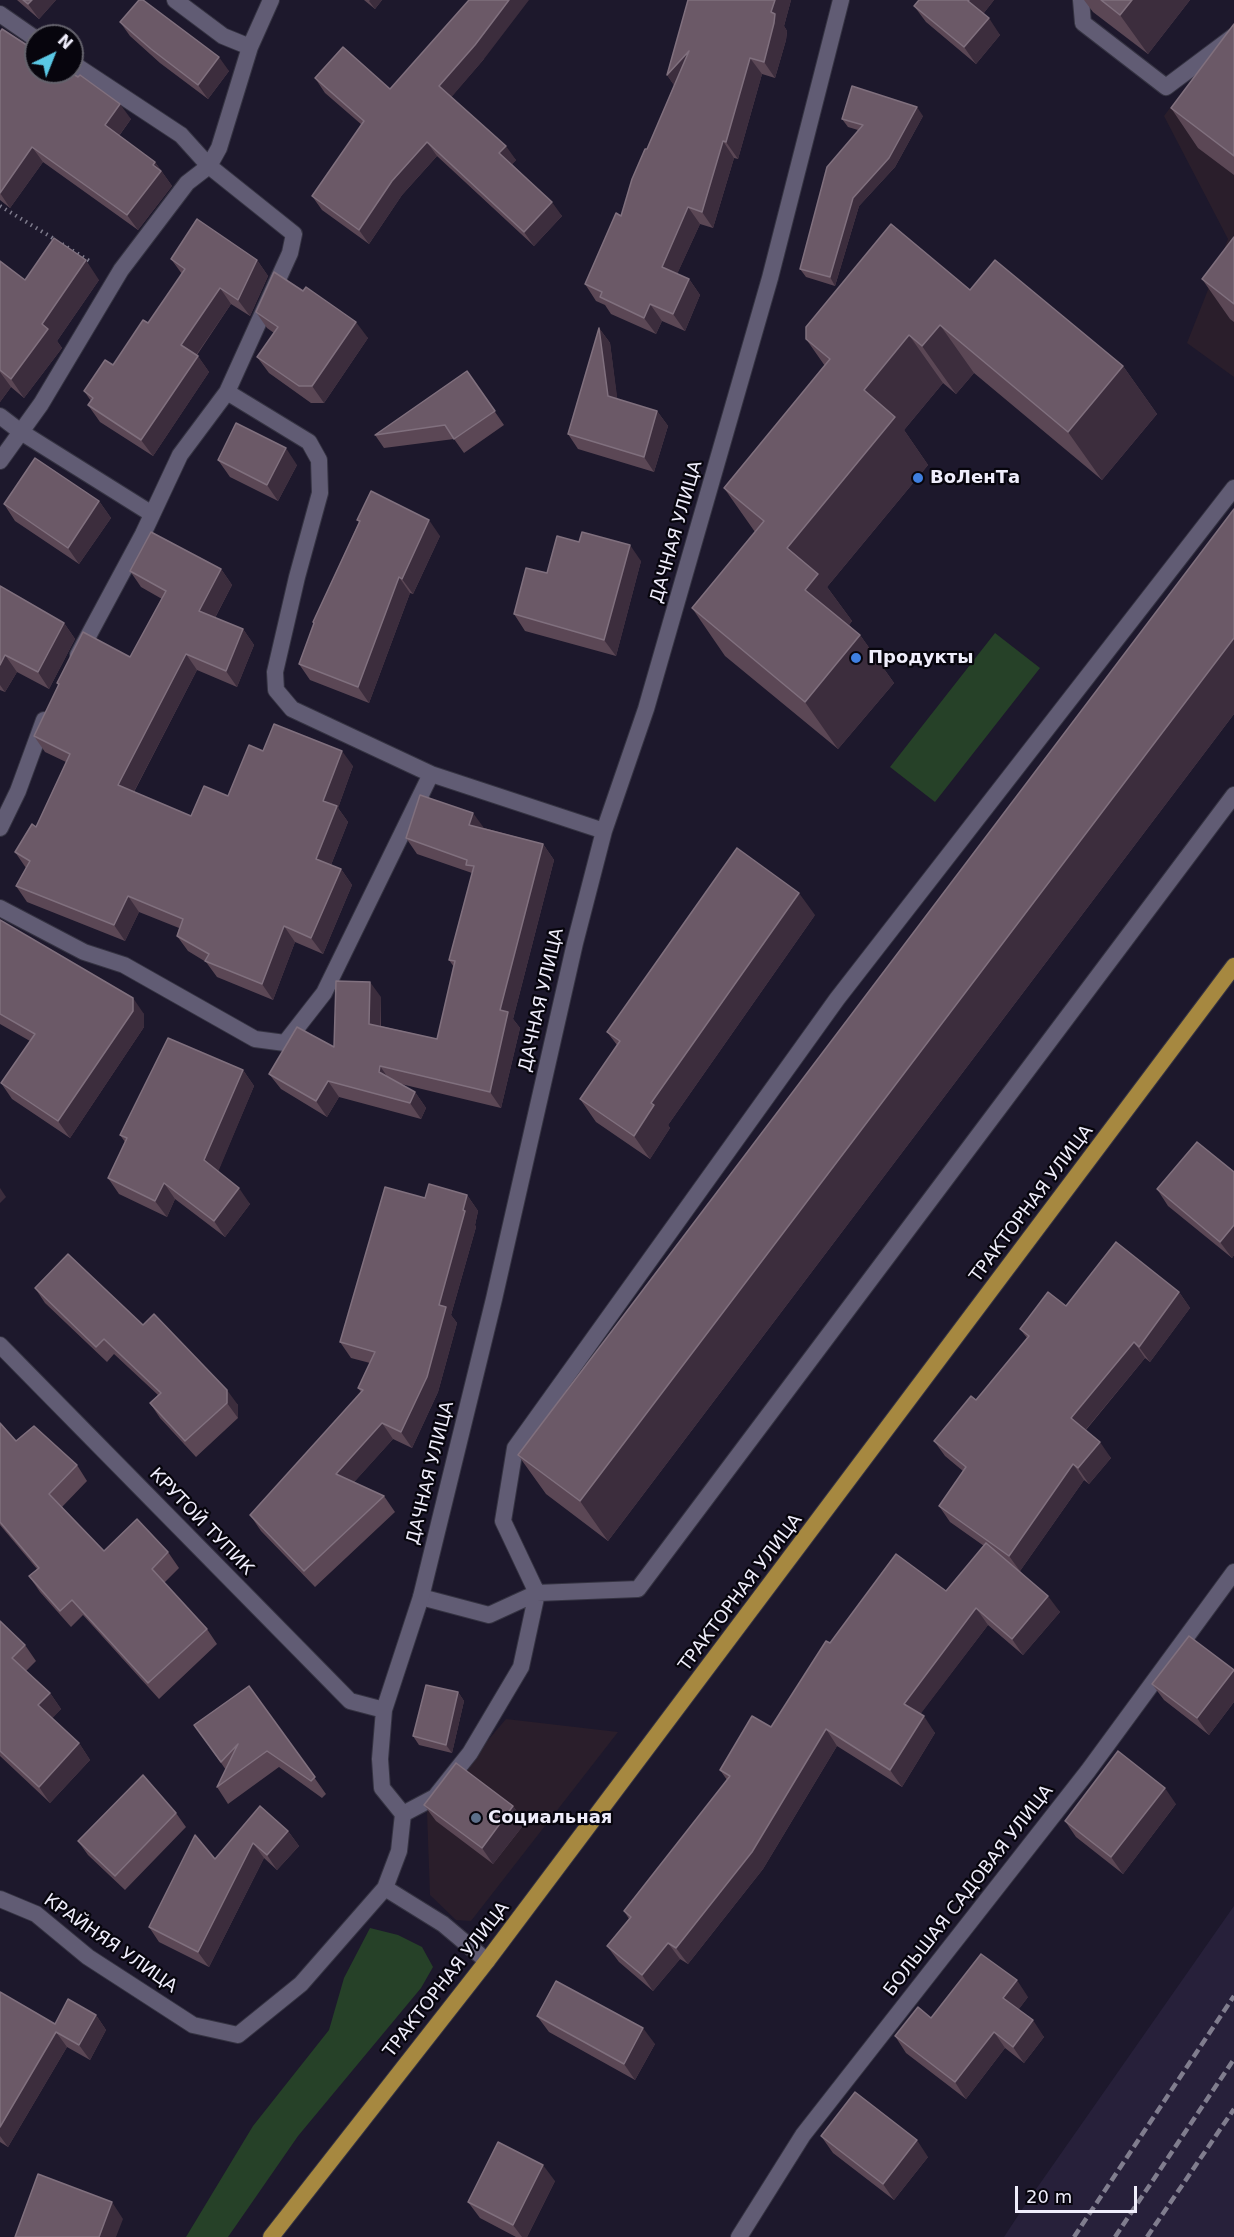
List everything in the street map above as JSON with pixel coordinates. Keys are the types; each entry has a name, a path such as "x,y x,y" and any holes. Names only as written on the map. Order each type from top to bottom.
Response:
{"main road":[{"name":"ТРАКТОРНАЯ УЛИЦА","path":"271,2237 487,1961 1234,966"}],"street":[{"path":"175,0 223,36 250,47"},
{"path":"0,461 41,404 117,278 187,183 209,166 219,148 250,47 271,0"},
{"name":"ДАЧНАЯ УЛИЦА","path":"403,1814 382,1788 380,1759 384,1710 421,1597 494,1299 575,943 604,831 646,709 764,301 842,0"},
{"path":"1081,0 1083,23 1166,87 1234,36"},
{"path":"0,14 24,31"},
{"path":"73,666 180,455 227,392 290,254 294,234 209,166 181,135 84,71"},
{"path":"227,392 309,442 319,460 320,493 294,587 275,672 276,690 291,708 431,774 604,831"},
{"path":"0,416 21,432 152,514"},
{"path":"487,1961 443,1924 385,1888 399,1851 403,1814 435,1797 470,1753 521,1667 537,1593 503,1521 515,1448 837,999 1234,488"},
{"path":"0,828 18,791 51,706"},
{"path":"0,908 84,952 124,965 255,1039 285,1043 324,993 431,774"},
{"path":"421,1597 489,1615 537,1593 638,1589 1234,795"},
{"name":"КРУТОЙ ТУПИК","path":"0,1345 350,1701 384,1710"},
{"name":"БОЛЬШАЯ САДОВАЯ УЛИЦА","path":"739,2237 803,2135 1088,1771 1234,1572"},
{"name":"КРАЙНЯЯ УЛИЦА","path":"0,1899 36,1914 88,1958 193,2025 238,2035 302,1984 385,1888"}],"path":[{"path":"0,206 117,278"}],"shaded area":[{"path":"1234,84 1234,377 1187,343 1228,239 1164,116 1185,88 1215,107"},
{"path":"506,1719 618,1732 471,1921 456,1920 430,1895 427,1812"},
{"path":"1234,1906 1234,2237 1004,2237 1025,2205"}],"green space":[{"path":"995,633 1040,668 935,802 890,767"},
{"path":"370,1928 398,1935 422,1947 433,1967 421,1988 298,2136 228,2237 186,2237 253,2126 329,2030 344,1978"}],"building":[{"path":"139,0 143,0 219,57 198,85 120,22"},
{"path":"469,0 509,0 475,45 439,86 506,146 499,153 552,202 524,232 427,142 392,181 359,230 312,196 364,121 315,78 343,47 390,89"},
{"path":"688,0 775,0 771,12 775,14 774,23 764,62 750,58 726,142 723,141 702,212 688,207 662,267 689,279 673,314 650,304 644,318 600,297 602,292 585,284 616,213 621,216 632,179 689,51 667,75"},
{"path":"919,0 969,0 989,18 964,47 914,6"},
{"path":"1101,0 1132,0 1120,15"},
{"path":"1234,24 1234,156 1171,108"},
{"path":"2,29 24,43 24,84 84,84 84,78 120,104 105,125 155,162 153,165 161,171 127,215 32,147 0,193 0,32"},
{"path":"852,86 917,107 889,158 853,198 830,277 800,269 827,167 863,125 842,119"},
{"path":"197,219 257,260 238,300 220,288 181,345 198,356 141,440 88,405 93,398 84,391 105,360 113,365 143,320 148,323 185,269 171,259"},
{"path":"891,224 970,290 995,260 1123,366 1068,432 940,325 922,346 909,335 864,390 895,417 787,548 818,574 805,590 860,635 805,702 692,608 764,521 724,488 830,359 806,339 806,327"},
{"path":"1234,237 1234,304 1202,279"},
{"path":"54,238 86,260 42,324 48,329 11,379 0,370 0,261 25,280"},
{"path":"274,272 303,291 306,287 356,322 312,386 299,386 257,357 278,327 256,312"},
{"path":"599,328 608,396 657,411 644,457 568,434"},
{"path":"467,371 495,411 454,439 445,425 375,435"},
{"path":"236,423 286,448 267,485 218,460"},
{"path":"35,458 99,501 68,548 4,504"},
{"path":"371,491 429,520 402,579 399,577 358,687 299,664 313,622 360,521 357,520"},
{"path":"1234,509 1234,638 580,1501 518,1455"},
{"path":"151,532 221,569 199,611 243,629 226,671 186,654 118,785 191,816 204,786 228,796 249,745 263,751 274,724 342,751 323,801 337,806 316,859 341,869 311,938 284,926 262,984 205,961 209,954 177,936 183,919 128,896 114,925 16,886 30,861 15,852 32,824 36,827 70,754 34,736 83,632 130,657 166,591 130,571"},
{"path":"582,532 630,545 604,640 514,614 526,568 547,573 557,536 579,542"},
{"path":"0,586 64,623 38,672 5,655 0,665"},
{"path":"420,795 473,813 469,825 543,844 500,1010 508,1012 490,1092 380,1066 379,1072 415,1092 410,1103 328,1081 316,1101 269,1074 297,1027 334,1047 336,981 370,982 369,1024 437,1039 455,961 449,960 474,866 466,865 467,860 406,838"},
{"path":"737,848 799,893 651,1103 654,1105 634,1136 580,1099 620,1041 607,1032"},
{"path":"0,920 133,998 133,1011 58,1121 1,1083 35,1034 0,1014"},
{"path":"168,1038 243,1070 204,1160 239,1188 214,1221 164,1183 155,1201 108,1178 127,1138 120,1135"},
{"path":"1197,1142 1234,1172 1234,1225 1220,1242 1157,1189"},
{"path":"429,1184 467,1195 463,1210 465,1211 439,1305 446,1307 427,1377 401,1432 382,1423 336,1474 384,1496 304,1571 250,1515 363,1390 358,1388 375,1352 340,1342 385,1187 425,1198"},
{"path":"1116,1242 1179,1292 1139,1347 1134,1342 1071,1418 1100,1442 1078,1468 1073,1464 1009,1556 939,1506 966,1467 934,1441 971,1396 976,1400 1029,1336 1020,1329 1048,1292 1066,1306"},
{"path":"68,1254 143,1325 154,1314 227,1390 227,1403 185,1441 150,1403 161,1393 104,1339 96,1347 35,1288"},
{"path":"0,1423 16,1441 34,1426 77,1465 49,1494 104,1551 137,1519 168,1552 152,1569 207,1629 148,1683 72,1600 60,1611 29,1576 39,1568 0,1522"},
{"path":"986,1543 1048,1596 1012,1639 976,1608 904,1704 924,1716 890,1770 826,1729 752,1852 676,1948 668,1943 642,1975 607,1946 631,1917 624,1911 730,1776 720,1770 752,1716 771,1727 826,1641 830,1643 896,1554 946,1591"},
{"path":"0,1621 25,1645 12,1658 50,1693 38,1705 79,1743 39,1787 0,1751"},
{"path":"1189,1636 1234,1670 1197,1718 1152,1684"},
{"path":"426,1685 458,1692 446,1745 413,1736"},
{"path":"249,1686 315,1777 311,1781 267,1751 217,1787 238,1744 221,1762 194,1725"},
{"path":"1118,1751 1165,1788 1111,1857 1065,1821"},
{"path":"456,1763 513,1806 482,1848 424,1805"},
{"path":"143,1775 176,1813 115,1876 78,1841"},
{"path":"260,1806 288,1831 267,1855 253,1843 198,1952 149,1927 195,1835 215,1859"},
{"path":"981,1954 1017,1980 1003,1998 1033,2020 1013,2047 994,2032 955,2082 895,2036 918,2007 931,2018"},
{"path":"556,1981 643,2028 624,2064 537,2016"},
{"path":"0,1992 55,2024 68,1999 96,2015 79,2045 56,2032 0,2127"},
{"path":"855,2092 917,2140 883,2184 821,2136"},
{"path":"498,2142 543,2165 513,2225 468,2202"},
{"path":"38,2174 112,2202 99,2237 15,2237"}],"railway":[{"path":"1074,2237 1234,1996"},
{"path":"1115,2237 1234,2059"},
{"path":"1147,2237 1234,2109"}],"place":[{"name":"ВоЛенТа","path":"918,478"},
{"name":"Продукты","path":"856,658"},
{"name":"Социальная","path":"476,1818"}]}
